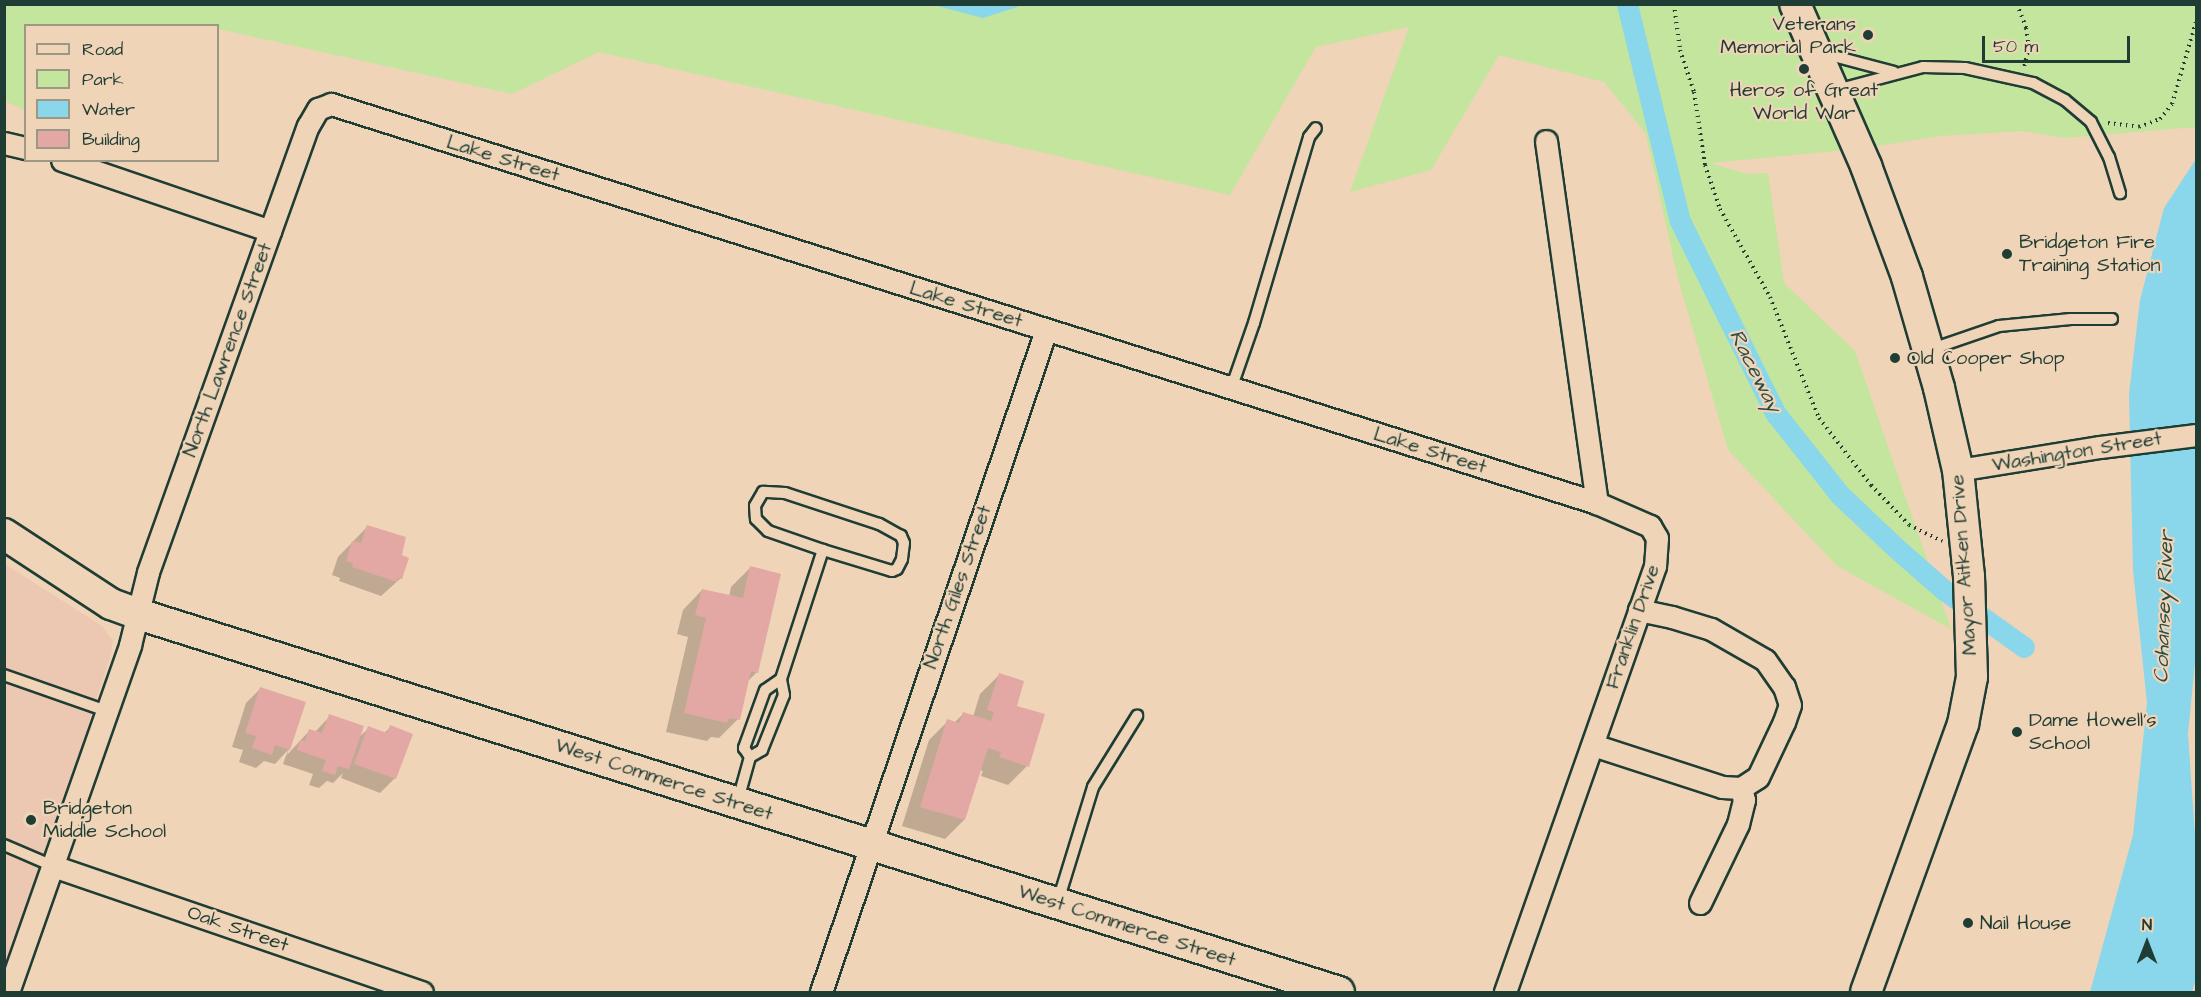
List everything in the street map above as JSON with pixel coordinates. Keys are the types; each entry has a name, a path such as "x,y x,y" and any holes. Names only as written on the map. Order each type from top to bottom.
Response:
{"street":[{"name":"Mayor Aitken Drive","path":"1795,4 1866,166 1908,278 1929,350 1958,470 1970,576 1972,677 1963,724 1866,993"},
{"name":"North Lawrence Street","path":"8,993 130,645 148,572 270,231 313,115 325,105 337,105"},
{"name":"Lake Street","path":"337,105 1597,503"},
{"path":"1546,141 1597,503"},
{"path":"4,143 24,148"},
{"path":"68,162 270,231"},
{"name":"North Giles Street","path":"825,992 870,845 1046,330"},
{"name":"Washington Street","path":"1958,470 2100,447 2196,435"},
{"name":"Franklin Drive","path":"1505,993 1658,554 1655,531 1625,513 1597,503"},
{"name":"West Commerce Street","path":"4,534 111,604 138,614 1339,993"},
{"path":"1593,745 1722,787 1741,788 1758,777 1773,748 1790,705 1784,687 1765,660 1724,636 1672,616 1640,610"},
{"path":"1700,903 1738,824 1744,800 1741,788"},
{"name":"Oak Street","path":"53,866 422,993"}],"lane":[{"path":"1815,51 1894,72"},
{"path":"1832,91 1870,83 1894,72 1923,67 1965,68 2021,80 2065,100 2091,122 2109,157 2120,193"},
{"path":"1231,388 1254,323 1309,137 1316,128"},
{"path":"1929,350 1999,326 2071,319 2112,319"},
{"path":"763,492 785,493 879,524 901,536 904,543 902,559 897,569 892,571 823,550 768,531 756,519 755,506 763,492"},
{"path":"737,803 750,757 762,750 784,694 781,679 823,550"},
{"path":"4,675 107,711"},
{"path":"750,757 744,748 765,690 781,679"},
{"path":"1057,904 1093,787 1137,716"},
{"path":"753,724 770,730"},
{"path":"4,845 53,866"}],"path":[{"path":"1674,4 1680,50 1694,92 1705,165 1720,209 1770,297 1819,418 1870,485 1909,525 1940,541 1967,542"},
{"path":"2017,4 2026,28 2029,48 2021,80"},
{"path":"2091,122 2139,127 2160,119 2172,104 2196,22"}],"shaded area":[{"name":"Bridgeton Middle School","path":"5,564 102,626 113,641 110,657 5,983"}],"green space":[{"path":"5,4 2196,5 2196,127 2065,138 2023,131 1940,136 1858,149 1710,163 1747,174 1768,173 1784,283 1855,351 1951,629 1837,566 1728,450 1677,275 1646,134 1604,82 1499,55 1431,170 1350,192 1409,27 1316,47 1230,195 599,52 512,94 219,29 219,24 24,24 24,110 5,101"}],"water":[{"path":"1023,4 983,18 934,5"},
{"name":"Cohansey River","path":"2196,159 2196,652 2188,734 2196,850 2196,978 2192,992 2090,992 2133,835 2147,703 2133,570 2129,394 2140,300 2164,208"}],"building":[{"path":"367,525 406,537 402,555 409,558 402,579 398,578 397,582 352,567 353,563 346,561 352,541 361,543"},
{"path":"750,566 781,574 758,673 751,671 740,720 729,718 727,723 684,713 706,618 695,615 702,589 743,598"},
{"path":"999,673 1024,681 1017,706 1045,714 1029,767 999,757 1001,752 988,748 965,820 920,807 947,719 959,723 963,712 991,721 994,712 987,710"},
{"path":"260,687 306,702 290,750 275,745 272,755 252,748 256,736 245,733"},
{"path":"329,714 364,726 349,769 338,766 335,775 322,771 326,760 297,750 300,740 305,741 309,729 322,733"},
{"path":"390,725 413,734 396,779 354,764 368,726 387,733"}],"waterway":[{"name":"Raceway","path":"1627,4 1680,221 1776,414 1840,495 1896,548 1944,590 2024,647"}],"place":[{"name":"Veterans Memorial Park","path":"1868,35"},
{"name":"Heros of Great World War","path":"1804,69"},
{"name":"Bridgeton Fire Training Station","path":"2007,254"},
{"name":"Old Cooper Shop","path":"1895,358"},
{"name":"Dame Howell's School","path":"2017,732"},
{"name":"Bridgeton Middle School","path":"31,820"},
{"name":"Nail House","path":"1968,923"}]}
